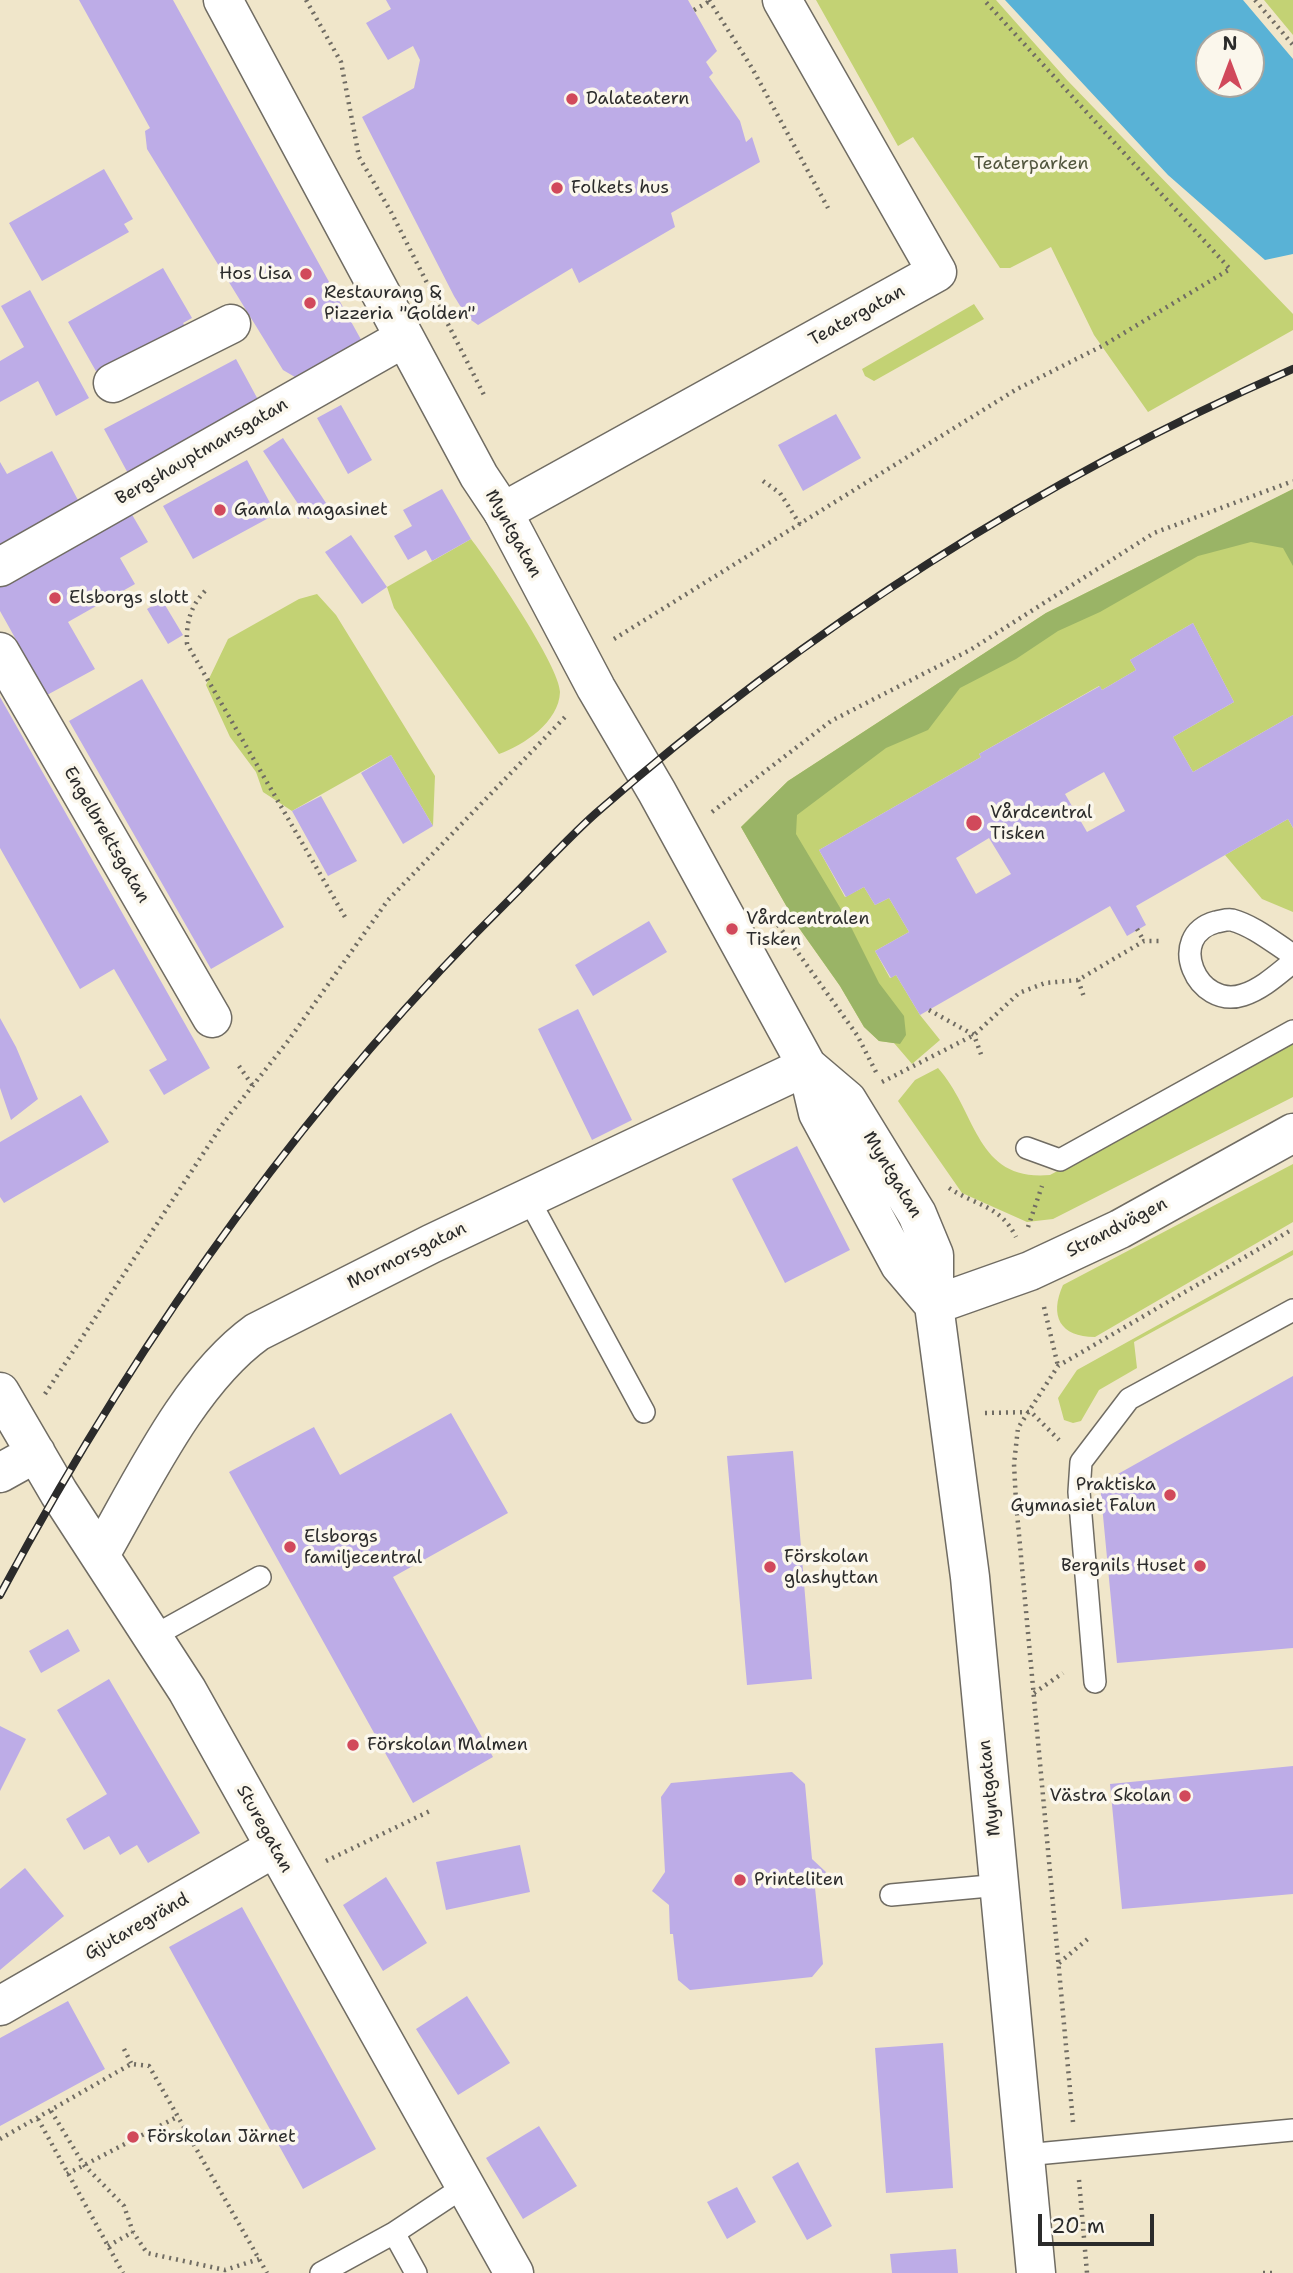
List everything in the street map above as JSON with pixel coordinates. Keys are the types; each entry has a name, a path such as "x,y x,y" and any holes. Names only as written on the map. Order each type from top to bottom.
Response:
{"street":[{"name":"Myntgatan","path":"223,0 404,338 480,476 503,512 596,688 657,792 807,1066 847,1100 917,1214 934,1255 934,1304 960,1487 1036,2273"},
{"name":"Teatergatan","path":"503,512 937,272 782,0"},
{"path":"113,383 231,324"},
{"name":"Bergshauptmansgatan","path":"0,567 404,338"},
{"name":"Engelbrektsgatan","path":"0,652 212,1018"},
{"name":"Mormorsgatan","path":"100,1555 203,1385 237,1346 257,1332 356,1281 807,1066"},
{"name":"Strandvägen","path":"934,1304 1030,1271 1120,1229 1293,1133"},
{"name":"Sturegatan","path":"0,1392 187,1690 514,2273"},
{"path":"0,1473 29,1442"},
{"name":"Gjutaregränd","path":"0,2006 283,1863"}],"lane":[{"path":"1293,956 1256,930 1230,919 1205,925 1191,941 1189,963 1200,985 1220,995 1241,996 1263,985 1293,962"},
{"path":"1027,1148 1060,1160 1293,1031"},
{"path":"528,1198 644,1412"},
{"path":"1095,1682 1079,1492 1081,1462 1129,1399 1293,1310"},
{"path":"152,1637 260,1577"},
{"path":"891,1895 1000,1885"},
{"path":"1025,2155 1293,2130"},
{"path":"321,2273 394,2233 465,2186"},
{"path":"394,2233 415,2273"}],"path":[{"path":"306,0 341,62 359,157 397,224 485,397"},
{"path":"605,632 611,642 801,526 1017,388 1104,345 1230,269 984,0"},
{"path":"1255,0 1293,45"},
{"path":"694,10 710,1 752,68 828,208"},
{"path":"763,481 780,493 801,526"},
{"path":"701,803 708,815 831,721 970,650 1154,533 1293,481"},
{"path":"205,591 194,602 187,626 187,644 345,917"},
{"path":"29,1442 217,1134 388,900 477,805 596,688"},
{"path":"772,917 857,1035 888,1093"},
{"path":"882,1082 974,1035 1019,993 1045,984 1078,980 1143,941 1138,929"},
{"path":"1078,980 1084,997"},
{"path":"929,1010 974,1035 982,1057"},
{"path":"239,1066 253,1086"},
{"path":"1019,1243 1032,1221 1046,1171 1060,1160"},
{"path":"943,1184 961,1196 994,1210 1008,1222"},
{"path":"1087,2273 1016,1502 1018,1428 1031,1412 1058,1366 1293,1229"},
{"path":"1047,1312 1058,1366"},
{"path":"1031,1412 1081,1462"},
{"path":"283,1863 432,1810"},
{"path":"1059,1963 1088,1938"},
{"path":"124,2049 131,2064"},
{"path":"0,2139 131,2064 149,2066 267,2273"},
{"path":"51,2111 84,2165 124,2206 133,2232 147,2253 225,2270 259,2259"},
{"path":"67,2174 179,2116"},
{"path":"38,2119 123,2273"},
{"path":"108,2246 133,2232"},
{"path":"1263,2273 1276,2273"}],"green space":[{"name":"Teaterparken","path":"816,0 996,0 1067,80 1293,314 1293,330 1148,412 1094,335 1051,247 1010,268 1000,268 913,137 898,146"},
{"path":"1264,0 1293,0 1293,35"},
{"path":"974,304 984,319 874,381 865,376 862,369"},
{"path":"1293,489 1293,715 1193,772 1173,737 1234,702 1193,623 1130,660 1136,670 1102,690 1099,686 979,754 981,757 819,850 845,897 864,887 875,905 889,898 909,932 875,951 890,978 896,975 920,1015 940,1040 912,1064 894,1043 879,1041 864,1027 840,986 799,928 741,827 788,781 1046,613"},
{"path":"1293,489 1293,566 1283,548 1251,542 1198,556 1100,612 1058,631 1016,659 960,688 928,730 886,748 797,815 796,834 848,921 879,983 904,1016 906,1035 900,1044 879,1041 864,1027 840,986 799,928 741,827 788,781 1046,613"},
{"path":"471,539 537,639 557,679 560,692 554,713 547,722 519,745 499,754 394,608 387,587"},
{"path":"317,594 336,615 435,776 433,826 391,755 292,811 263,792 256,772 230,737 206,685 228,639 299,599"},
{"path":"1288,819 1293,828 1293,912 1262,899 1225,855"},
{"path":"1293,1044 1293,1097 1053,1219 1027,1222 962,1193 898,1101 915,1080 938,1068 951,1085 992,1156 1006,1167 1025,1174 1050,1175"},
{"path":"1293,1164 1293,1222 1095,1337 1073,1333 1061,1323 1057,1306 1063,1285"},
{"path":"1293,1250 1293,1255 1134,1342 1137,1368 1099,1390 1081,1421 1073,1423 1064,1420 1058,1398 1077,1370"}],"water":[{"path":"1005,0 1243,0 1293,59 1293,254 1265,260 1168,175"}],"building":[{"path":"79,0 173,0 364,345 300,380 283,370 147,149 145,131 150,128"},
{"name":"Folkets hus","path":"386,0 688,0 717,51 706,62 713,73 709,77 740,121 746,142 752,137 760,162 671,213 675,227 579,283 572,268 478,325 467,317 454,296 362,117 414,88 420,60 413,46 388,60 366,23 391,9"},
{"path":"104,169 133,219 124,224 129,232 42,281 9,223"},
{"path":"163,268 192,318 183,323 188,331 101,380 68,322"},
{"path":"30,290 89,398 56,416 38,381 0,402 0,361 24,347 1,306"},
{"path":"236,359 262,407 130,477 104,429"},
{"path":"341,405 372,460 348,474 317,418"},
{"path":"836,414 861,458 803,491 778,445"},
{"path":"283,438 328,506 308,519 263,451"},
{"path":"52,451 79,502 0,544 0,462 7,474"},
{"name":"Gamla magasinet","path":"247,460 276,514 193,559 163,506"},
{"path":"442,489 471,539 432,561 426,550 408,560 394,536 412,526 403,510"},
{"name":"Elsborgs slott","path":"127,506 148,542 120,558 135,584 68,622 95,669 47,695 0,611 0,577"},
{"path":"351,535 387,587 362,604 325,552"},
{"path":"162,600 183,635 168,644 147,609"},
{"name":"Vårdcentral Tisken","path":"1193,623 1234,702 1173,737 1193,772 1293,715 1293,828 1288,819 1136,906 1146,925 1127,936 1110,906 920,1015 896,975 891,978 875,951 909,932 889,898 875,905 864,887 846,897 819,850 981,757 979,754 1100,686 1102,690 1136,670 1130,660","holes":["1104,772 1125,811 1087,832 1065,794","989,838 1011,874 976,894 956,858"]},
{"path":"142,679 284,927 211,969 69,721"},
{"path":"0,697 210,1068 164,1095 149,1070 167,1060 114,969 80,989 0,848"},
{"path":"391,755 433,826 403,844 361,773"},
{"path":"321,796 357,861 328,876 292,811"},
{"path":"649,921 667,952 593,996 575,965"},
{"path":"578,1009 632,1120 592,1140 538,1029"},
{"path":"0,1018 16,1047 38,1099 11,1120 0,1088"},
{"path":"81,1095 109,1142 4,1203 0,1197 0,1142"},
{"path":"797,1146 850,1250 785,1283 732,1179"},
{"name":"Bergnils Huset","path":"1293,1376 1293,1648 1117,1663 1100,1484"},
{"path":"451,1413 508,1513 393,1577 493,1757 413,1803 229,1472 314,1427 340,1475"},
{"name":"Förskolan glashyttan","path":"793,1451 812,1679 747,1685 727,1456"},
{"path":"68,1629 80,1651 41,1673 29,1651"},
{"path":"109,1679 200,1833 148,1863 137,1845 120,1855 109,1836 84,1850 66,1819 107,1794 57,1710"},
{"path":"0,1726 26,1739 0,1791"},
{"path":"1293,1766 1293,1894 1122,1909 1110,1784"},
{"name":"Printeliten","path":"792,1772 805,1784 812,1859 826,1872 815,1888 823,1964 812,1977 690,1990 678,1980 673,1934 670,1934 669,1905 652,1891 665,1872 661,1797 671,1783"},
{"path":"520,1845 530,1892 446,1910 436,1862"},
{"path":"25,1868 64,1916 0,1970 0,1889"},
{"path":"386,1877 427,1943 383,1971 343,1905"},
{"path":"242,1907 376,2149 303,2189 169,1947"},
{"path":"467,1996 510,2063 458,2095 416,2029"},
{"path":"68,2001 105,2069 0,2126 0,2038"},
{"path":"943,2043 953,2188 886,2193 875,2048"},
{"path":"539,2126 577,2186 523,2219 486,2158"},
{"path":"798,2162 832,2226 807,2240 772,2177"},
{"path":"737,2187 756,2222 727,2239 707,2202"},
{"path":"956,2249 958,2273 892,2273 890,2254"}],"railway":[{"path":"0,1595 108,1407 229,1227 363,1057 435,976 584,824 675,747 757,683 927,564 1106,460 1199,412 1293,369"}],"place":[{"name":"Dalateatern","path":"572,99"},
{"name":"Folkets hus","path":"557,188"},
{"name":"Hos Lisa","path":"306,274"},
{"name":"Restaurang & Pizzeria \"Golden\"","path":"310,303"},
{"name":"Gamla magasinet","path":"220,510"},
{"name":"Elsborgs slott","path":"55,598"},
{"name":"Vårdcentral Tisken","path":"974,823"},
{"name":"Vårdcentralen Tisken","path":"732,929"},
{"name":"Praktiska Gymnasiet Falun","path":"1170,1495"},
{"name":"Elsborgs familjecentral","path":"290,1547"},
{"name":"Bergnils Huset","path":"1200,1566"},
{"name":"Förskolan glashyttan","path":"770,1567"},
{"name":"Förskolan Malmen","path":"353,1745"},
{"name":"Västra Skolan","path":"1185,1796"},
{"name":"Printeliten","path":"740,1880"},
{"name":"Förskolan Järnet","path":"133,2137"}]}
